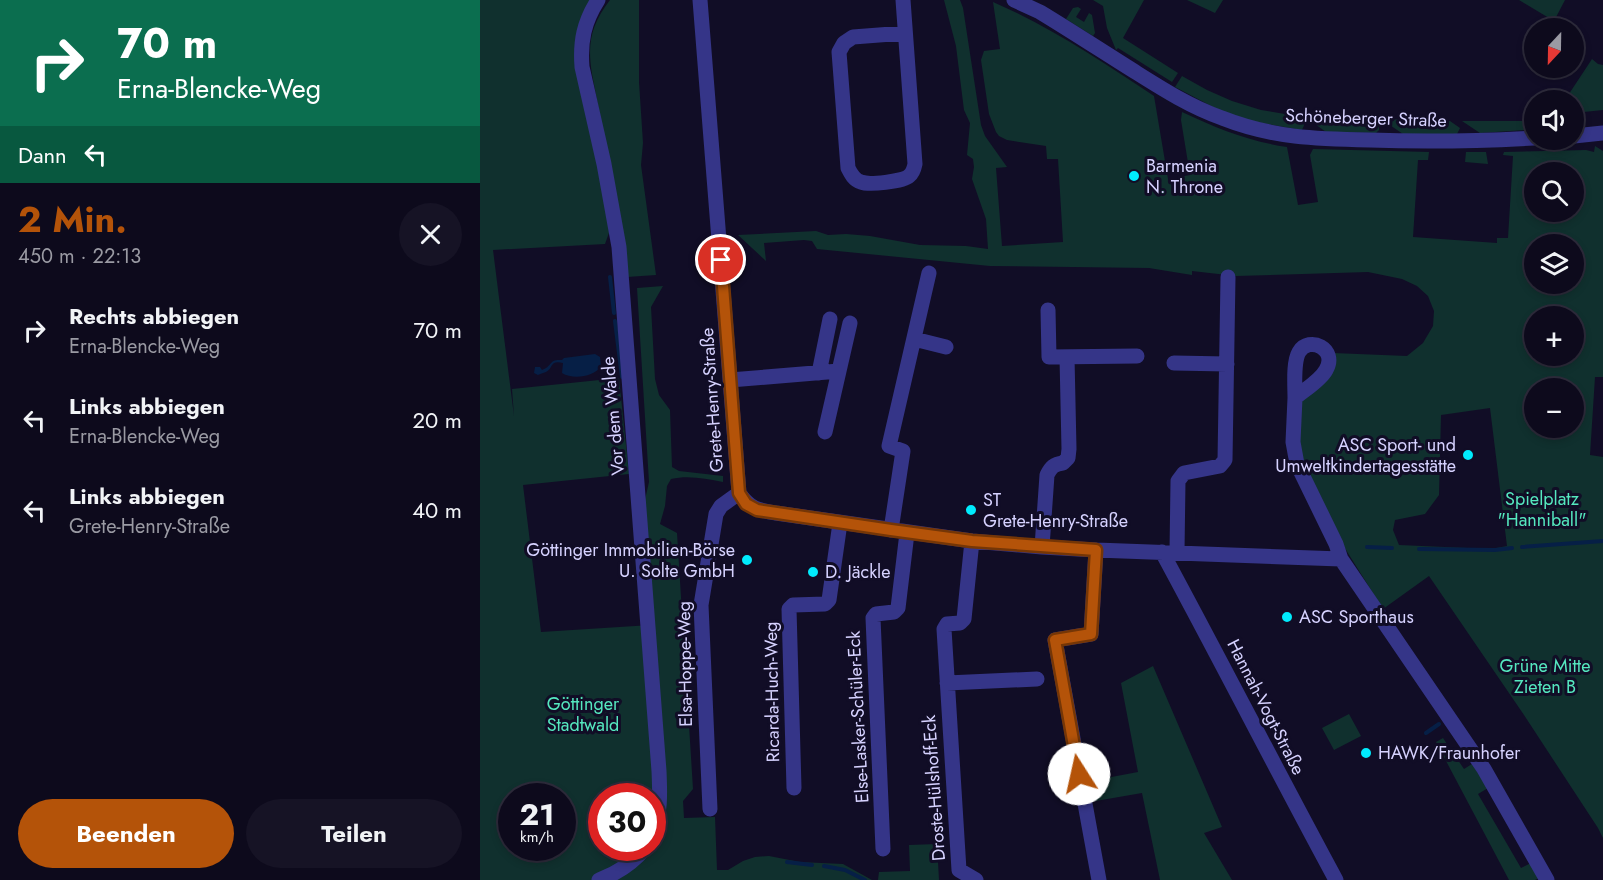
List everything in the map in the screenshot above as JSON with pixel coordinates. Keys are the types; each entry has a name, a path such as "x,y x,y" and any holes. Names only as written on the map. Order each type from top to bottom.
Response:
{"street":[{"name":"Vor dem Walde","path":"598,0 582,35 581,54 619,247 659,783"},
{"name":"Grete-Henry-Straße","path":"700,0 739,493 746,504 757,510 972,541 1096,550 1341,559"},
{"path":"903,0 915,164 911,175 906,179 860,182 850,174 848,168 839,57 841,47 844,42 854,37 905,33"},
{"name":"Schöneberger Straße","path":"1014,0 1040,12 1187,103 1222,119 1266,132 1296,138 1391,141 1524,139"},
{"path":"1584,135 1603,134"},
{"path":"891,530 903,451 889,446 929,273"},
{"path":"1169,552 1178,481 1184,473 1220,466 1225,460 1228,277"},
{"path":"1048,310 1049,357 1137,356"},
{"path":"819,373 830,319"},
{"path":"825,432 850,323"},
{"path":"914,339 946,347"},
{"path":"1042,547 1047,475 1051,468 1068,458 1067,357"},
{"path":"1174,363 1227,364"},
{"path":"730,380 839,371"},
{"path":"1295,398 1293,442 1297,464 1336,543 1341,559 1484,769 1547,880"},
{"name":"Elsa-Hoppe-Weg","path":"710,809 701,605 716,514 721,506 739,493"},
{"name":"Ricarda-Huch-Weg","path":"794,788 789,609 793,605 825,604 829,600 840,523"},
{"name":"Else-Lasker-Schüler-Eck","path":"883,849 873,618 876,614 894,612 898,608 907,532"},
{"name":"Droste-Hülshoff-Eck","path":"972,541 964,619 960,623 947,624 944,628 959,870 976,880"},
{"path":"1096,550 1091,634 1055,640 1099,880"},
{"name":"Hannah-Vogt-Straße","path":"1169,552 1209,638 1275,768 1336,880"},
{"path":"947,683 1037,679"},
{"path":"599,880 615,874 632,861"}],"green space":[{"name":"Göttinger Stadtwald","path":"480,0 593,0 580,23 610,230 605,244 493,250 514,416 512,389 619,378 629,474 523,485 541,632 651,625 644,504 649,482 637,288 663,286 651,307 655,379 659,395 670,410 672,467 679,471 723,476 723,482 691,477 671,479 667,486 660,524 677,533 693,789 683,801 684,818 715,817 717,870 728,870 743,861 769,856 800,862 843,864 872,880 480,880"},
{"path":"610,0 639,0 639,82 643,143 641,165 656,275 627,277 626,251 592,74 590,44 592,35 598,18"},
{"path":"944,0 960,0 981,125 985,136 1007,167 996,168 1002,246 1063,242 1058,159 1047,159 1046,146 1007,140 999,136 989,114 981,60 984,51 1000,49 993,2 1056,34 1154,96 1168,179 1190,175 1181,120 1182,112 1233,134 1287,147 1298,205 1318,202 1310,155 1313,149 1429,152 1428,160 1418,160 1413,237 1497,243 1497,238 1508,238 1513,156 1503,155 1504,152 1586,150 1594,152 1595,146 1603,151 1603,377 1595,377 1590,455 1603,457 1603,838 1524,715 1429,576 1383,609 1341,542 1301,459 1297,408 1333,353 1407,356 1423,343 1433,326 1434,311 1428,296 1417,286 1402,279 1368,272 1236,276 1192,271 1192,275 1149,268 990,266 817,249 812,241 804,240 764,243 766,261 738,235 816,231 828,235 870,236 920,245 988,249 986,219 972,179 973,159 967,155 970,123 964,110 956,46","holes":["1490,408 1507,546 1491,549 1399,545 1393,530 1395,520 1425,514 1439,495 1441,415"]},
{"path":"1093,0 1144,0 1123,38 1178,73 1172,82 1118,48 1116,50 1107,28 1103,6"},
{"path":"1187,0 1223,0 1215,13"},
{"path":"1519,0 1565,0 1556,18 1549,18"},
{"path":"1073,8 1081,9 1076,17 1084,22 1089,13 1092,15 1095,33 1093,36 1066,19"},
{"path":"1592,59 1603,65 1603,110 1584,112 1584,90 1572,90 1579,78 1584,78 1584,71"},
{"path":"1182,76 1232,101 1261,110 1291,115 1305,123 1302,130 1250,121 1217,109 1175,87"},
{"path":"1304,116 1368,120 1379,126 1379,130 1376,133 1326,132"},
{"path":"1381,119 1450,121 1460,128 1457,134 1403,134"},
{"path":"1462,121 1524,121 1524,130 1480,133"},
{"path":"1466,152 1486,152 1488,164 1465,162"},
{"path":"1153,666 1222,827 1204,833 1232,880 1160,880 1142,793 1090,802 1085,782 1138,772 1121,683"},
{"path":"1349,714 1361,736 1334,750 1322,728"},
{"path":"1443,738 1464,769 1472,764 1488,788 1478,794 1521,868 1531,863 1539,878 1509,880 1436,742"},
{"path":"937,844 939,880 878,880 879,872 910,871 909,845"}],"water":[{"path":"595,354 600,357 601,366 588,375 577,377 562,373 563,363 559,362 554,363 546,372 538,375 534,373 535,367 540,367 542,370 552,362 564,358"}],"waterway":[{"path":"610,277 614,313"},
{"path":"615,321 622,377"},
{"path":"1522,547 1603,541"},
{"path":"1367,547 1392,548"},
{"path":"1419,549 1495,550 1512,548"},
{"path":"1426,733 1439,724"},
{"path":"787,862 812,865"},
{"path":"824,866 845,870 865,880"}],"place":[{"name":"Barmenia N. Throne","path":"1134,176"},
{"name":"ASC Sport- und Umweltkindertagesstätte","path":"1468,455"},
{"name":"ST Grete-Henry-Straße","path":"971,510"},
{"name":"Göttinger Immobilien-Börse U. Solte GmbH","path":"747,560"},
{"name":"D. Jäckle","path":"813,572"},
{"name":"ASC Sporthaus","path":"1287,617"},
{"name":"HAWK/Fraunhofer","path":"1366,753"}],"route":[{"path":"721,260 739,493 746,504 757,510 972,541 1096,550 1091,634 1055,640 1079,774"}],"park label":[{"name":"Spielplatz \"Hanniball\"","path":"1542,509"},
{"name":"Grüne Mitte Zieten B","path":"1545,676"}]}
